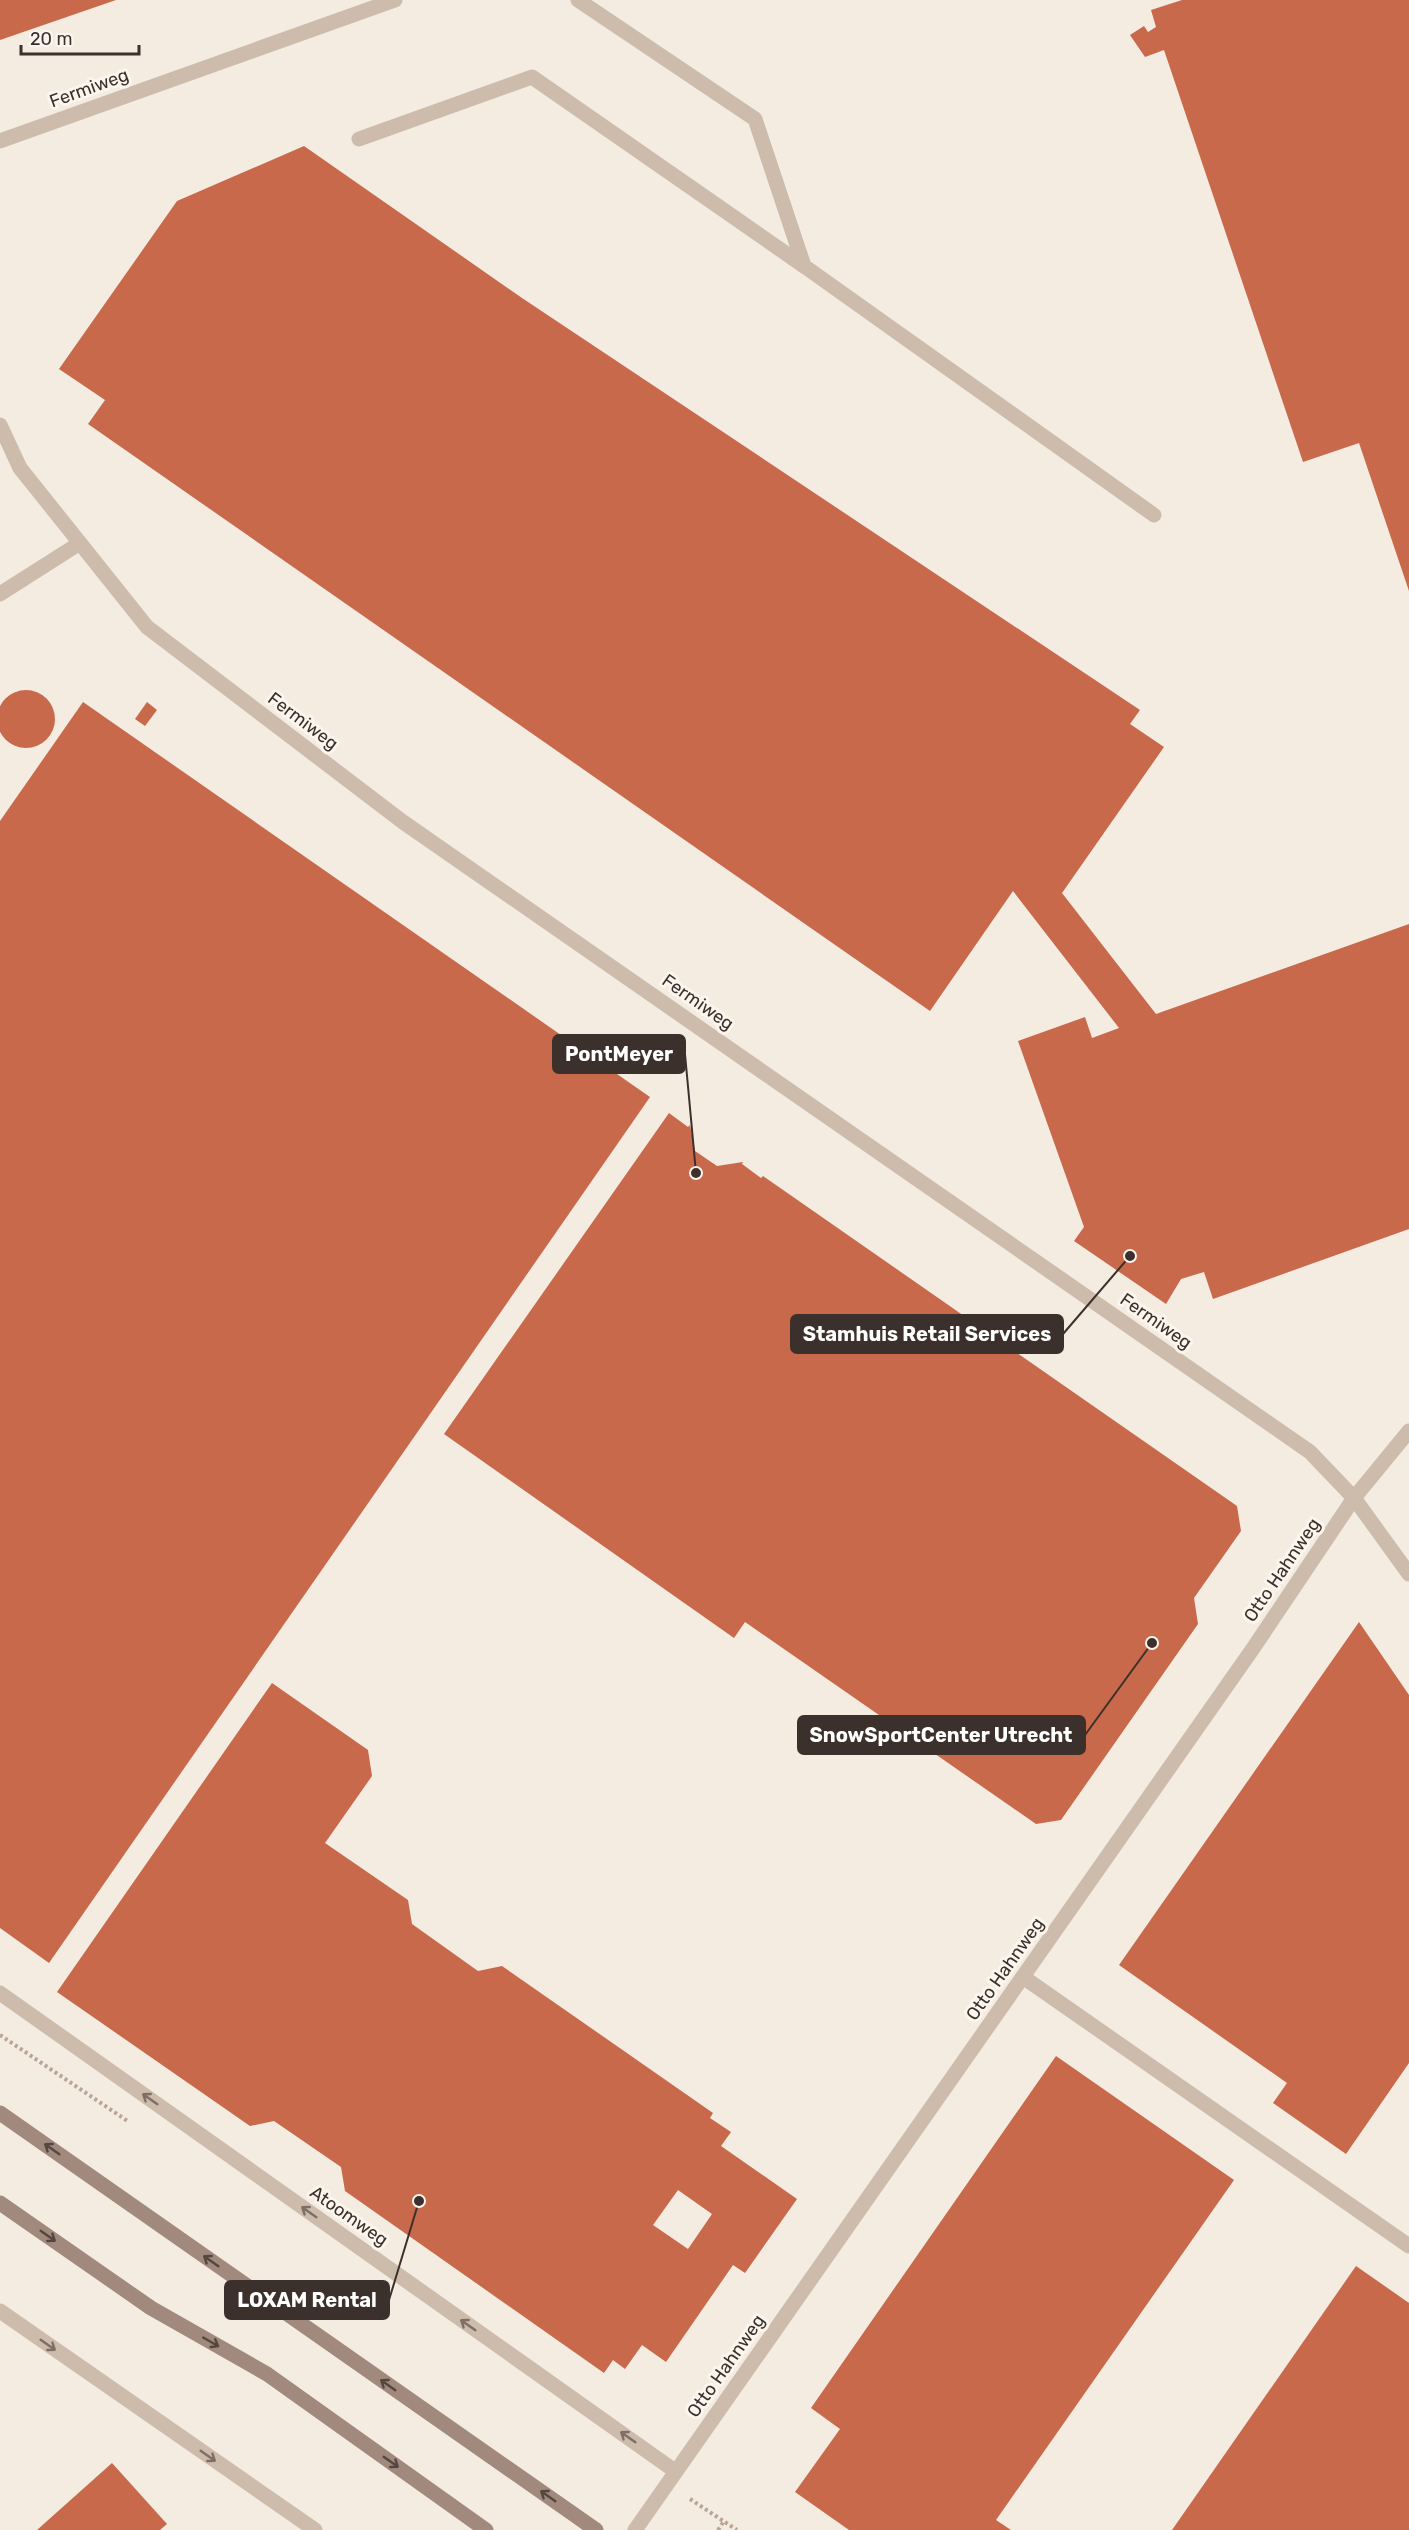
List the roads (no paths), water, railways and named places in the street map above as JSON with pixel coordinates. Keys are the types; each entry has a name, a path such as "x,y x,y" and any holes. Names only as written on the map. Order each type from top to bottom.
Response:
{"main road":[{"path":"0,2113 596,2530"},
{"path":"0,2203 151,2308 267,2374 486,2530"}],"street":[{"name":"Fermiweg","path":"0,141 395,0"},
{"path":"578,0 755,119 804,266"},
{"path":"359,139 532,77 804,266 1155,515"},
{"name":"Fermiweg","path":"0,426 20,468 147,627 403,822 1310,1452 1354,1498 1409,1574"},
{"path":"0,594 80,543"},
{"name":"Otto Hahnweg","path":"635,2530 1254,1647 1354,1498 1409,1431"},
{"path":"1023,1977 1409,2246"},
{"name":"Atoomweg","path":"0,1993 675,2471"},
{"path":"0,2311 315,2530"}],"place":[{"name":"PontMeyer","path":"696,1173"},
{"name":"Stamhuis Retail Services","path":"1130,1256"},
{"name":"SnowSportCenter Utrecht","path":"1152,1643"},
{"name":"LOXAM Rental","path":"419,2201"}]}
